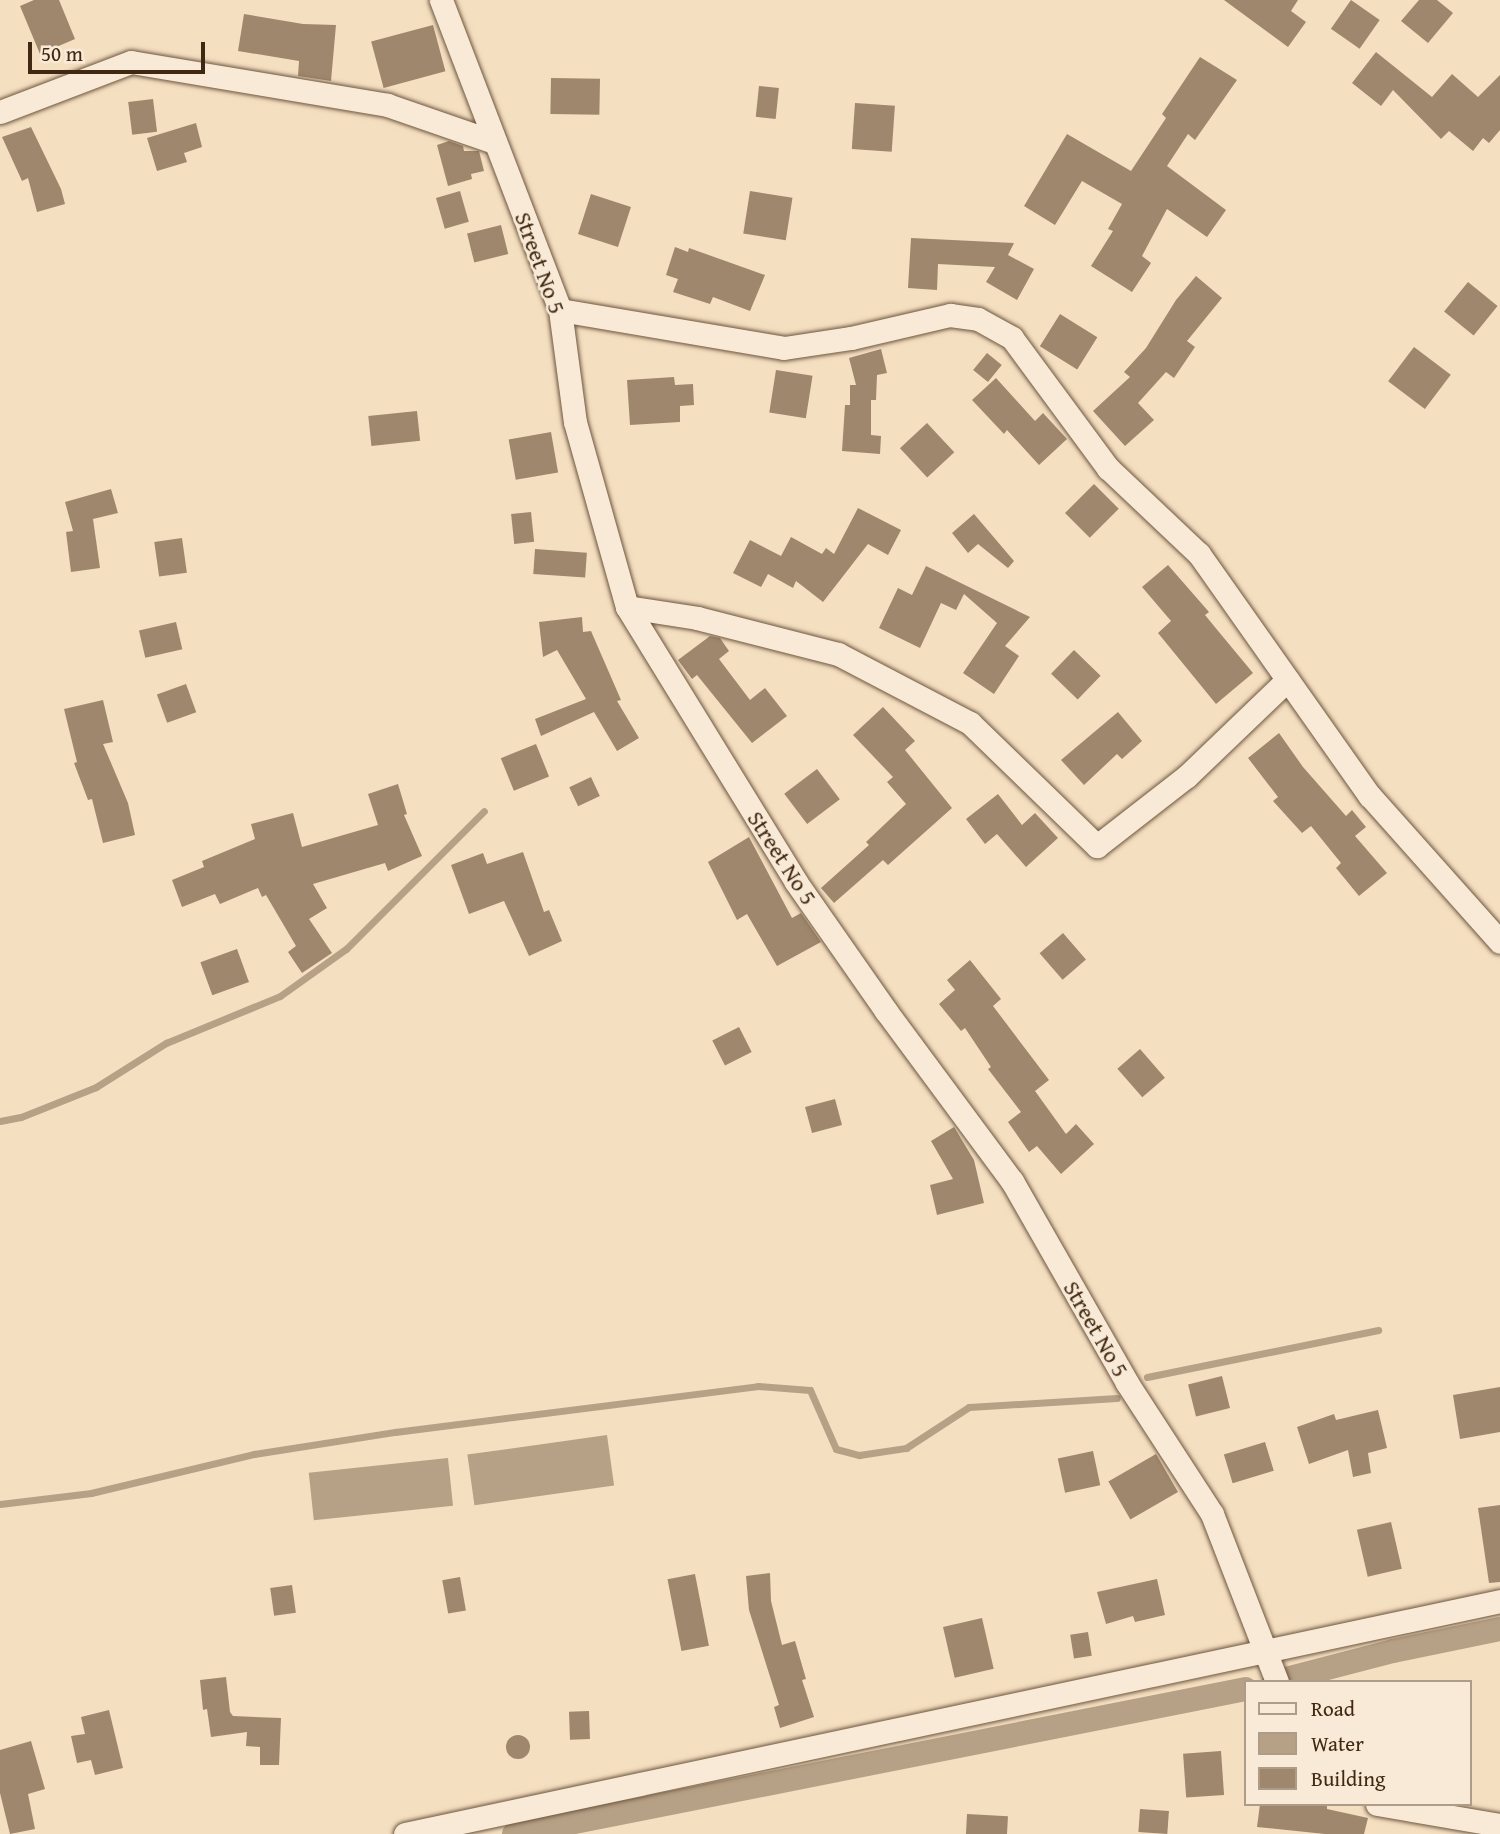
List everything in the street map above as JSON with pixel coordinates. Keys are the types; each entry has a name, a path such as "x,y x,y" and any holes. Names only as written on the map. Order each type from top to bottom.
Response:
{"street":[{"name":"Street No 5","path":"441,0 560,310 575,422 626,607 796,882 886,1012 1012,1181 1127,1383 1212,1514 1271,1667"},
{"path":"0,112 131,62 387,105 494,142"},
{"path":"560,310 784,348 852,338 950,316 978,319 1012,338 1108,468 1199,554 1370,796 1500,942"},
{"path":"626,607 697,618 838,654 970,723 1097,846 1187,776 1287,680"},
{"path":"405,1834 1271,1667 1500,1601"},
{"path":"1389,1806 1500,1825"}],"water":[{"path":"607,1435 614,1486 474,1505 467,1455"},
{"path":"448,1458 453,1506 314,1520 309,1473"}],"building":[{"path":"34,0 59,0 75,39 40,54 20,6"},
{"path":"1224,0 1298,0 1291,11 1306,22 1288,47"},
{"path":"1351,0 1380,20 1360,49 1331,29"},
{"path":"1419,0 1437,0 1453,13 1428,43 1401,21"},
{"path":"244,14 303,24 336,25 331,81 298,76 299,61 238,51"},
{"path":"433,25 445,71 384,88 371,42"},
{"path":"1376,52 1432,97 1452,74 1478,97 1500,75 1500,130 1489,143 1483,138 1473,151 1449,131 1441,139 1393,90 1381,106 1352,83"},
{"path":"1200,57 1237,80 1195,140 1188,134 1167,166 1226,210 1207,237 1167,209 1142,256 1151,263 1132,292 1091,266 1113,231 1108,229 1122,204 1082,181 1055,225 1024,206 1067,134 1131,171 1166,118 1162,114"},
{"path":"551,78 600,79 599,115 550,114"},
{"path":"759,86 779,88 776,119 756,117"},
{"path":"153,99 157,132 132,135 128,102"},
{"path":"855,103 895,106 892,152 852,149"},
{"path":"196,123 202,147 184,153 187,162 157,171 147,138"},
{"path":"31,127 61,189 65,204 37,212 28,178 22,181 2,137"},
{"path":"449,141 463,146 464,151 479,151 484,171 471,174 472,179 448,186 437,145"},
{"path":"460,191 469,222 445,229 436,198"},
{"path":"750,191 792,198 786,240 743,233"},
{"path":"591,194 631,207 618,247 578,234"},
{"path":"501,225 508,254 474,263 467,233"},
{"path":"911,238 1014,243 1008,255 1034,269 1017,300 986,282 995,267 938,264 937,290 908,288"},
{"path":"675,247 688,252 689,248 765,275 750,311 713,297 710,304 673,292 678,279 666,275"},
{"path":"1196,276 1222,298 1187,341 1195,347 1174,378 1166,372 1138,403 1154,420 1125,446 1093,411 1130,377 1124,372 1146,348 1176,300"},
{"path":"1468,282 1498,306 1474,335 1444,312"},
{"path":"1060,314 1097,337 1077,370 1040,346"},
{"path":"1414,347 1451,375 1425,409 1388,381"},
{"path":"881,349 887,373 877,375 876,400 871,400 871,435 881,436 880,454 842,451 845,405 850,405 850,385 856,385 849,358"},
{"path":"987,353 1002,365 988,382 973,370"},
{"path":"776,370 813,376 806,418 769,412"},
{"path":"674,377 675,385 693,384 694,405 680,406 680,422 630,425 627,380"},
{"path":"996,378 1035,421 1043,413 1067,439 1039,465 1007,430 1004,434 972,400"},
{"path":"417,411 420,441 371,446 368,416"},
{"path":"927,423 954,452 927,477 900,448"},
{"path":"551,432 558,472 516,480 509,439"},
{"path":"1094,484 1119,509 1090,538 1065,513"},
{"path":"111,489 118,513 93,519 100,568 71,572 66,532 73,531 65,502"},
{"path":"858,508 901,530 888,555 868,544 823,602 796,581 793,588 768,574 761,587 733,573 750,540 781,556 791,537 822,554 826,548 834,554"},
{"path":"531,512 534,542 514,544 511,514"},
{"path":"974,514 1014,561 1008,568 978,544 968,553 952,533"},
{"path":"182,538 187,573 159,577 154,542"},
{"path":"535,549 587,553 585,578 533,574"},
{"path":"1168,565 1209,612 1205,615 1253,673 1216,704 1158,633 1171,621 1142,587"},
{"path":"926,566 1030,617 1005,646 1019,656 994,694 963,673 997,623 964,594 956,610 941,603 920,648 879,628 898,588 912,595"},
{"path":"582,617 583,632 591,631 621,700 617,701 639,738 617,751 594,712 541,736 535,719 586,699 557,650 543,657 539,622"},
{"path":"176,622 182,649 145,658 139,631"},
{"path":"710,636 720,638 729,651 719,659 750,700 765,688 787,716 752,743 697,675 692,679 678,660"},
{"path":"1074,650 1101,676 1078,699 1051,674"},
{"path":"186,684 196,712 167,723 157,695"},
{"path":"103,700 113,742 103,744 128,803 135,835 103,843 92,799 88,800 74,763 77,762 64,709"},
{"path":"883,707 915,741 905,750 952,808 888,865 883,860 834,903 821,888 869,845 866,842 906,804 887,782 893,777 853,735"},
{"path":"1118,712 1142,741 1122,759 1117,754 1084,785 1061,760"},
{"path":"1279,733 1303,767 1346,816 1352,810 1366,827 1355,836 1387,873 1359,896 1336,868 1341,863 1311,826 1302,833 1273,801 1278,797 1248,758"},
{"path":"536,744 549,776 514,791 501,758"},
{"path":"817,769 840,799 807,824 784,794"},
{"path":"591,777 600,796 578,806 569,787"},
{"path":"398,784 407,814 404,815 422,856 388,871 385,863 313,884 327,908 309,919 332,953 302,973 288,952 296,946 266,895 262,897 258,888 220,904 215,894 182,907 172,880 204,867 202,861 255,839 251,824 293,813 302,847 378,825 368,794"},
{"path":"998,794 1022,825 1035,813 1058,838 1026,867 997,834 985,844 966,819"},
{"path":"749,837 792,918 801,913 821,942 777,966 747,914 737,920 708,862"},
{"path":"523,852 544,912 549,910 562,941 529,956 504,901 469,914 451,865 483,853 487,864"},
{"path":"1063,933 1086,959 1063,980 1040,953"},
{"path":"237,949 249,982 212,995 200,962"},
{"path":"970,960 1001,999 993,1006 1049,1080 1035,1091 1066,1134 1076,1124 1094,1144 1061,1174 1037,1146 1029,1152 1008,1122 1021,1112 988,1069 991,1067 965,1028 961,1031 939,1004 955,990 947,980"},
{"path":"739,1027 752,1052 725,1066 712,1041"},
{"path":"1140,1049 1165,1078 1142,1097 1117,1069"},
{"path":"835,1099 842,1125 812,1133 805,1107"},
{"path":"954,1127 974,1160 984,1203 937,1215 930,1185 953,1179 931,1141"},
{"path":"1222,1376 1230,1408 1196,1416 1188,1384"},
{"path":"1500,1387 1500,1432 1460,1439 1453,1395"},
{"path":"1378,1410 1387,1448 1368,1453 1371,1473 1353,1477 1348,1450 1309,1464 1297,1427 1334,1414 1336,1420"},
{"path":"1265,1442 1274,1471 1233,1483 1224,1455"},
{"path":"1093,1451 1100,1485 1065,1493 1058,1458"},
{"path":"1156,1454 1178,1492 1130,1520 1108,1482"},
{"path":"1500,1505 1500,1582 1489,1583 1478,1508"},
{"path":"1391,1522 1402,1569 1368,1577 1357,1530"},
{"path":"770,1573 771,1601 782,1645 795,1641 806,1679 802,1680 814,1717 780,1728 774,1707 779,1705 749,1610 746,1576"},
{"path":"695,1574 709,1646 681,1651 668,1579"},
{"path":"460,1577 466,1610 448,1614 442,1580"},
{"path":"1157,1579 1165,1615 1135,1622 1133,1616 1106,1624 1097,1592"},
{"path":"292,1585 296,1613 274,1616 270,1588"},
{"path":"982,1618 994,1669 955,1678 943,1627"},
{"path":"1088,1632 1092,1656 1074,1659 1070,1635"},
{"path":"226,1677 230,1712 233,1716 281,1718 279,1765 260,1765 260,1747 246,1746 247,1732 211,1737 207,1709 203,1710 200,1680"},
{"path":"109,1710 123,1768 95,1775 91,1760 77,1763 71,1736 85,1734 81,1717"},
{"path":"589,1711 590,1739 570,1740 569,1712"},
{"path":"518,1735 527,1738 530,1747 527,1756 518,1759 509,1756 506,1747 509,1738"},
{"path":"31,1741 45,1789 28,1794 35,1829 10,1834 0,1793 0,1750"},
{"path":"1221,1751 1224,1795 1186,1798 1183,1754"},
{"path":"1260,1806 1327,1806 1327,1809 1368,1818 1364,1834 1325,1834 1257,1827"},
{"path":"1140,1809 1169,1811 1167,1834 1138,1832"},
{"path":"967,1814 1008,1816 1007,1834 966,1834"}],"waterway":[{"path":"0,1121 21,1117 96,1087 166,1043 280,996 346,949 484,811"},
{"path":"1147,1377 1378,1330"},
{"path":"0,1504 91,1493 254,1454 395,1432 758,1386 810,1390 836,1449 859,1455 906,1448 969,1407 1117,1398"},
{"path":"1282,1680 1393,1651 1500,1629"},
{"path":"514,1834 1244,1689"}]}
